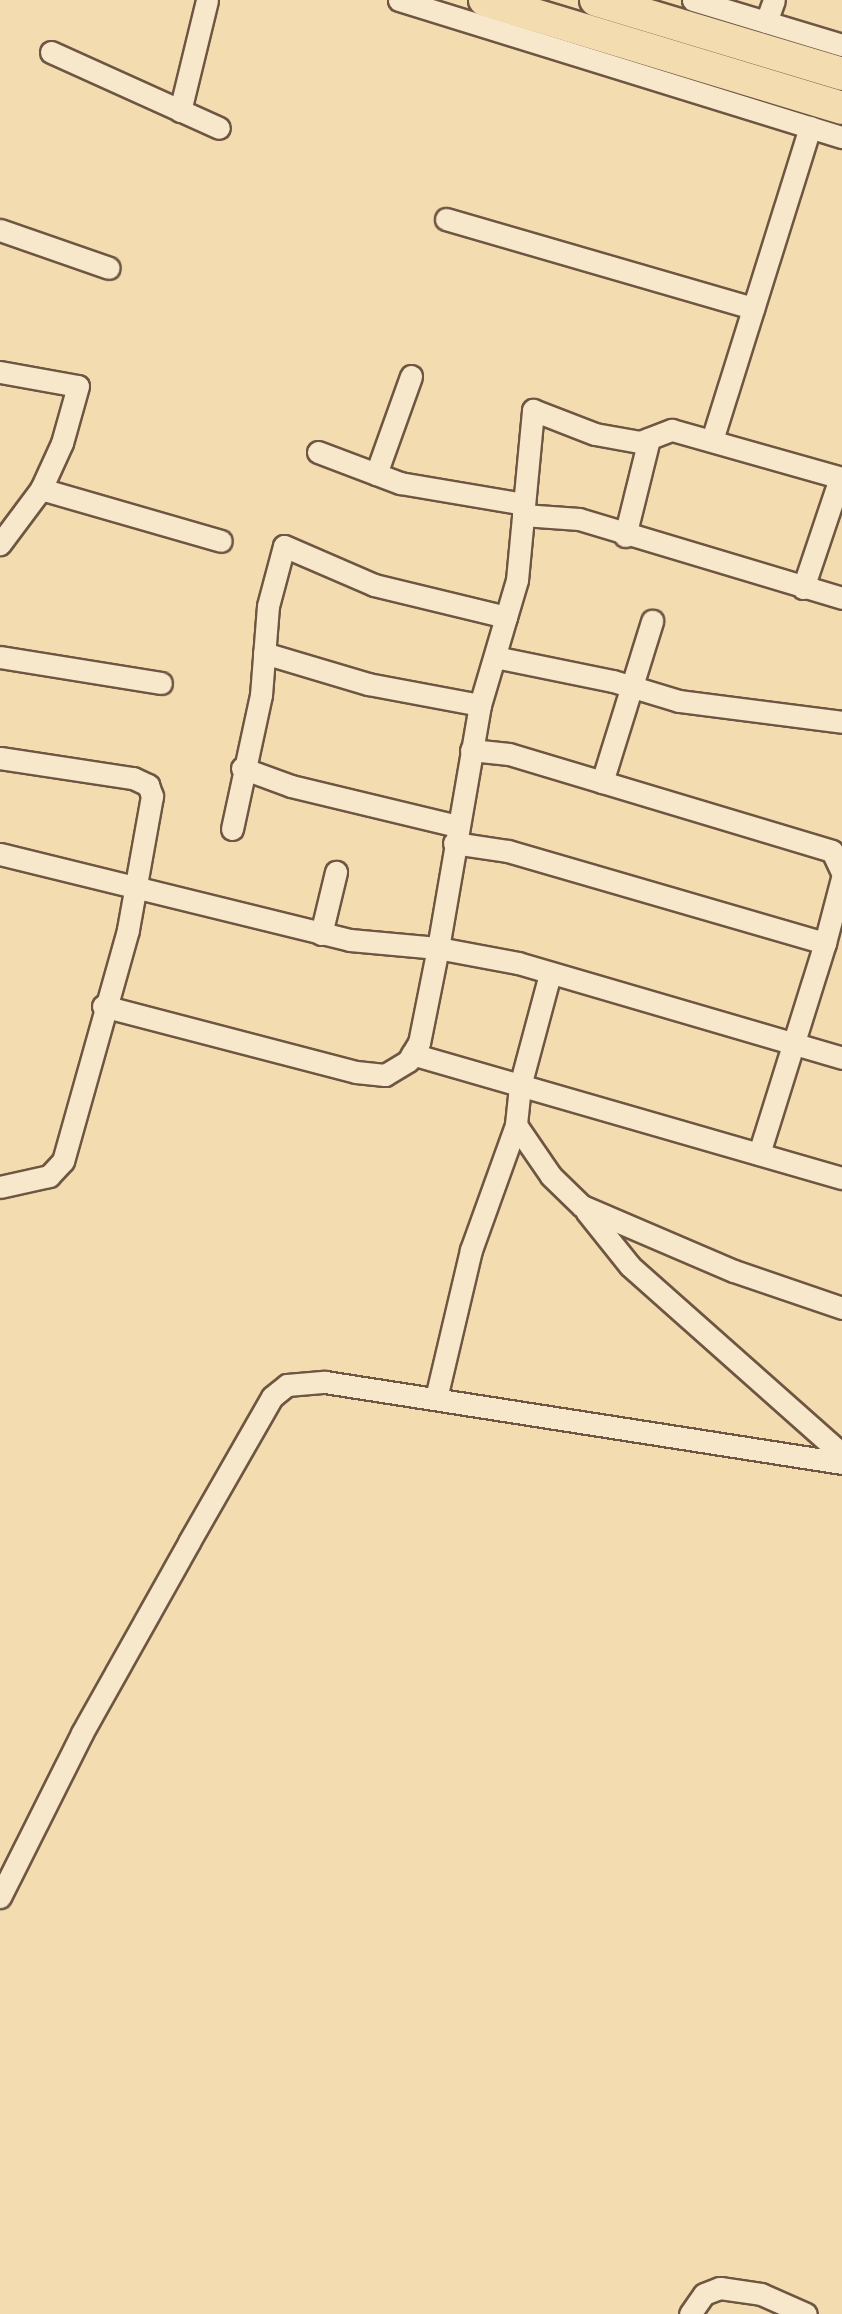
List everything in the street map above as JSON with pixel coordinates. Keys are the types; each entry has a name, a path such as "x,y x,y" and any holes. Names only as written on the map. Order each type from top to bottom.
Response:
{"highway":[{"path":"485,0 842,108"},
{"path":"596,0 842,75"}],"street":[{"path":"180,111 207,0"},
{"path":"399,0 842,137"},
{"path":"693,0 842,45"},
{"path":"766,22 774,0"},
{"path":"51,51 219,128"},
{"path":"712,440 810,127"},
{"path":"446,219 753,308"},
{"path":"0,230 109,268"},
{"path":"0,372 78,386 62,443 41,489 0,544"},
{"path":"376,474 411,376"},
{"path":"103,1006 356,1072 398,1072 412,1054 438,948 480,705 517,580 533,410 595,434 649,439 673,430 841,478 803,588"},
{"path":"625,536 649,439"},
{"path":"318,452 400,484 579,519 625,536 842,598"},
{"path":"41,489 221,541"},
{"path":"232,829 242,768 261,695 268,606 284,546 374,585 506,617"},
{"path":"602,782 652,621"},
{"path":"264,653 368,684 480,705"},
{"path":"0,657 161,683"},
{"path":"495,657 633,687 679,701 842,722"},
{"path":"471,750 509,754 832,851 842,872"},
{"path":"0,758 148,785 151,821 63,1161 49,1176 0,1187"},
{"path":"242,768 291,786 825,943"},
{"path":"0,854 135,890 321,934 438,948 550,974 842,1058"},
{"path":"321,934 336,872"},
{"path":"760,1154 825,943 842,878"},
{"path":"436,1398 471,1250 516,1125 520,1086 550,974"},
{"path":"412,1054 520,1086 630,1113 842,1178"},
{"path":"516,1125 551,1175 582,1206 630,1266 842,1454"},
{"path":"582,1206 734,1271 842,1308"},
{"path":"0,1897 82,1733 272,1397 287,1385 325,1381 842,1463"},
{"path":"690,2314 704,2294 720,2288 761,2294 806,2314"}]}
